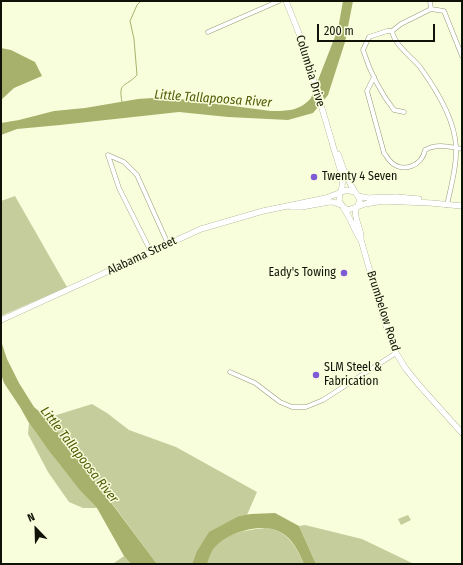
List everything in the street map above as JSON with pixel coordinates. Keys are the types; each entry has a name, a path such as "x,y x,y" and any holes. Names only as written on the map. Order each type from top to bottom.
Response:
{"main road":[{"name":"Columbia Drive","path":"286,1 297,27 332,142 334,154 343,179 341,192"},
{"name":"Columbia Drive","path":"332,142 338,153 346,176 356,194"},
{"path":"431,203 419,199 396,197 368,198 347,190 341,192 338,198 342,206 348,210 365,204 383,201 462,206"},
{"name":"Alabama Street","path":"3,319 201,229 263,211 326,198 341,192"},
{"path":"356,194 360,201 357,208"},
{"name":"Alabama Street","path":"283,207 302,207 329,202 342,206"},
{"name":"Brumbelow Road","path":"342,206 361,240"},
{"name":"Brumbelow Road","path":"357,208 355,216 360,230 361,240 385,323 396,353 410,375 462,433"}],"street":[{"path":"208,32 279,1"},
{"path":"430,1 431,9"},
{"path":"404,112 394,110 380,90 366,62 363,50 369,37 387,31 392,31 401,24 431,9 444,11 462,56"},
{"path":"392,31 394,38 419,67 434,89 450,118 455,134 456,148 447,205"},
{"path":"374,77 367,91 384,153 390,161 406,168 418,163 425,150 430,147 441,146 462,149"},
{"path":"151,252 128,202 119,188 108,155 124,162 137,175 168,244"},
{"path":"230,372 256,383 280,402 292,407 306,407 323,400 396,353"}],"shaded area":[{"path":"343,1 353,1 345,42 328,95 313,113 288,120 228,117 179,112 17,129 1,135 1,123 54,111 85,108 138,99 180,99 271,111 298,108 311,98 338,29"},
{"path":"1,48 11,50 35,62 42,76 14,88 1,100"},
{"path":"15,196 67,287 1,316 1,201"},
{"path":"1,341 7,359 19,383 34,407 47,418 157,564 131,564 124,556 97,508 79,489 29,423 4,383 1,374"},
{"path":"92,404 107,413 129,430 176,447 257,492 247,515 239,516 196,553 192,564 157,564 47,418"},
{"path":"29,423 62,467 97,508 83,508 69,502 48,472 28,434"},
{"path":"275,513 299,526 316,564 304,564 292,542 280,532 273,529 256,528 238,533 222,540 212,551 207,564 192,564 196,553 209,532 239,516"},
{"path":"408,515 411,520 401,525 398,519"},
{"path":"305,525 362,539 414,564 316,564 299,526"},
{"path":"265,528 272,529 284,535 294,545 304,564 207,564 213,549 223,539 236,533"},
{"path":"124,556 131,564 114,564 114,563"}],"pier":[{"path":"317,78 325,102 318,110 312,90"}],"waterway":[{"path":"122,102 122,88 137,75 134,39 130,21 137,5 141,1"}],"place":[{"name":"Twenty 4 Seven","path":"314,177"},
{"name":"Eady's Towing","path":"344,273"},
{"name":"SLM Steel & Fabrication","path":"316,375"}],"water label":[{"name":"Little Tallapoosa River","path":"213,99"},
{"name":"Little Tallapoosa River","path":"79,455"}]}
